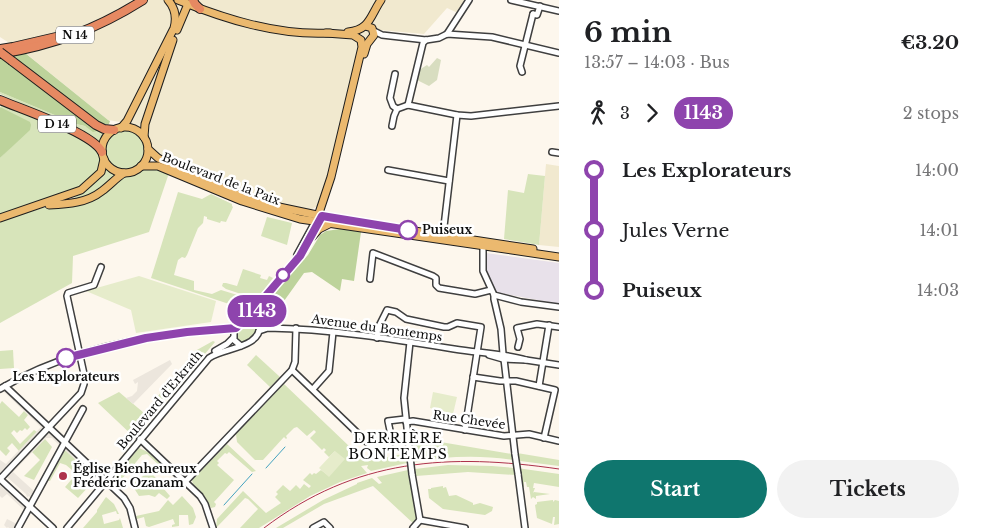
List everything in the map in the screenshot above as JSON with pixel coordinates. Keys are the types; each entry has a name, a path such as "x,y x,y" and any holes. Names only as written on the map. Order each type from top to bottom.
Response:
{"highway":[{"name":"N 14","path":"0,51 58,36 85,26 135,0"},
{"name":"N 14","path":"0,51 31,49 60,41 121,14 143,0"},
{"path":"190,1 200,9"},
{"name":"D 14","path":"0,51 96,125 104,129 118,129"},
{"name":"D 14","path":"0,100 78,133 98,145 103,156"}],"main road":[{"path":"0,218 72,194 86,186 101,172 106,138 127,121 174,28 175,12 168,0"},
{"path":"178,0 190,1 172,44 145,124 144,137 148,149 158,158 171,166 238,195 304,217 442,235 559,257"},
{"path":"367,34 369,21 381,0"},
{"path":"319,219 324,206 361,49 373,21 385,0"},
{"path":"181,20 189,11 200,9 284,31 367,34"},
{"path":"118,129 134,129 144,137"},
{"path":"36,206 67,204 90,198 124,173 133,171 141,166 146,158 148,149"},
{"path":"103,156 111,168 124,173"},
{"name":"Boulevard de la Paix","path":"141,166 158,166 242,205 304,217"},
{"path":"304,217 324,206"},
{"path":"324,206 332,220"},
{"path":"311,234 332,220 430,239 559,253"}],"street":[{"path":"367,34 426,40 439,38 447,34 469,0"},
{"path":"511,0 559,11"},
{"path":"532,4 529,13 537,15 541,6"},
{"path":"522,72 520,66 533,14"},
{"path":"447,34 492,38 559,53"},
{"path":"408,105 423,43 426,40"},
{"path":"395,74 390,98 393,106 398,109"},
{"path":"392,126 398,109 408,105 471,116 559,106"},
{"path":"442,235 457,115"},
{"path":"552,152 559,153"},
{"path":"388,170 449,181"},
{"path":"304,217 311,234"},
{"path":"209,357 215,350 227,344 236,328 256,312 267,294 300,256 319,219"},
{"path":"430,239 442,235"},
{"path":"442,235 448,241"},
{"path":"483,244 483,271 493,292 501,329 512,436 525,528"},
{"path":"370,279 373,253 434,276 437,287 475,294 493,292 521,302 559,307"},
{"path":"52,528 0,479 81,393 84,382 83,371 67,296 68,293 94,285 101,267"},
{"path":"225,329 230,331 236,343 241,346 247,345 259,331 267,294"},
{"path":"377,338 379,326 387,310 406,319 438,326 448,327 457,323 481,327 465,430"},
{"path":"251,317 268,328"},
{"path":"518,347 520,339 517,328 534,324 559,327"},
{"path":"540,386 549,325"},
{"path":"135,528 127,503 3,387 41,368 79,354 146,338 236,328"},
{"name":"Avenue du Bontemps","path":"259,331 268,328 296,328 333,332 559,365"},
{"path":"185,482 292,370 296,328"},
{"path":"292,370 313,389 329,371 333,332"},
{"path":"410,342 405,383 406,421 420,520"},
{"name":"Boulevard d'Erkrath","path":"67,528 209,357 217,352 241,346"},
{"path":"473,377 522,382 555,390 544,438"},
{"name":"Rue Chevée","path":"313,389 370,446 377,447 391,443 388,421 412,421 499,435 529,434 559,441"},
{"path":"18,528 83,409"},
{"path":"140,439 204,501 213,528"},
{"path":"413,528 420,520"},
{"path":"420,520 465,528"},
{"path":"313,528 324,522 330,528"}],"shaded area":[{"path":"0,0 467,0 460,14 447,8 424,34 380,30 360,44 341,127 320,203 308,211 256,198 163,159 153,151 147,133 126,123 108,120 29,56 0,37"},
{"path":"546,164 559,166 559,247 539,245"},
{"path":"486,253 559,263 559,304 495,292 485,267 484,255"},
{"path":"170,360 172,364 133,404 126,398 132,396 137,391 138,382 135,384 133,380"},
{"path":"4,389 45,429 43,432 41,430 0,475 0,460 6,464 41,427 2,390"},
{"path":"49,432 62,445 69,444 66,449 98,479 65,450 48,481 44,479 61,447 52,438 46,438 13,472 35,492 33,496 27,491 33,497 32,499 29,496 27,497 6,476"},
{"path":"0,483 27,507 20,528 7,528 4,525 7,519 17,524 25,511 7,494 2,498 0,496"}],"green space":[{"path":"25,53 110,121 109,124 100,124 11,56"},
{"path":"0,58 4,58 97,129 97,131 93,132 85,126 0,92"},
{"path":"437,58 441,60 437,80 429,86 417,80 419,70 427,65 429,67"},
{"path":"0,92 76,124 97,129 104,135 101,145 77,128 0,94"},
{"path":"0,102 82,137 100,153 102,158 98,172 76,189 0,215 0,158 9,149"},
{"path":"0,107 30,122 31,125 30,130 0,158"},
{"path":"129,130 136,133 142,139 145,150 144,158 136,167 129,170 121,170 114,167 106,158 105,146 108,139 117,131"},
{"path":"105,167 108,167 116,174 111,180 96,192 70,200 84,192"},
{"path":"143,168 154,168 169,173 149,232 73,256 72,283 0,323 0,221 42,208 72,205 123,176"},
{"path":"528,174 545,176 539,245 504,239 508,190 524,193"},
{"path":"178,192 202,199 211,194 232,204 233,207 226,222 221,221 220,223 207,219 204,216 203,223 198,228 187,255 185,258 182,257 178,260 174,275 194,281 194,290 212,294 221,290 244,297 249,302 235,306 151,278"},
{"path":"267,217 292,223 287,245 261,236"},
{"path":"340,229 361,232 354,281 342,279 340,291 312,272 304,273 279,308 277,322 269,322 270,304 279,286 308,255 320,235 326,231"},
{"path":"243,269 261,275 260,278 267,280 269,276 273,278 256,300 251,301 250,297 222,286 223,283 226,283 237,286"},
{"path":"139,276 216,301 211,322 136,333 131,310 86,291"},
{"path":"252,319 258,323 259,330 247,343 237,342 235,332 246,320"},
{"path":"213,341 215,342 134,437 98,403 119,392 144,413 195,351"},
{"path":"13,350 14,368 0,369 0,351"},
{"path":"256,355 280,377 270,387 247,365"},
{"path":"206,357 109,474 108,473"},
{"path":"284,384 350,447 352,446 368,461 403,454 405,450 407,463 371,471 367,468 368,465 361,466 367,473 340,482 310,496 259,528 240,528 258,509 245,498 216,528 217,519 243,491 266,513 281,503 275,497 278,494 276,492 283,485 290,491 296,485 300,489 304,484 309,488 311,486 303,480 310,473 312,475 316,474 321,470 329,476 335,451 329,457 324,452 326,450 324,448 322,450 310,438 316,432 314,430 307,436 297,427 294,428 286,436 287,438 284,437 263,460 255,460 237,442 236,434"},
{"path":"433,392 457,397 453,414 430,408"},
{"path":"2,401 19,417 24,411 28,415 24,420 30,427 17,433 14,430 11,433 20,444 34,430 37,432 19,451 12,443 7,448 10,451 6,456 0,450 0,404"},
{"path":"411,437 512,454 513,460 489,457 464,457 438,458 414,462"},
{"path":"45,439 52,447 34,480 24,476 40,460 32,452"},
{"path":"227,444 256,471 252,472 229,452 225,453 217,461 219,463 217,465 234,480 214,502 216,504 215,507 211,508 192,480"},
{"path":"139,448 148,452 162,465 160,466 147,454 142,455 121,480 121,488 114,482 115,477 112,477 136,450 116,475"},
{"path":"65,450 75,459 72,470 60,463 50,481 48,481"},
{"path":"335,451 345,459 329,477 319,468"},
{"path":"517,453 559,460 559,466 516,460"},
{"path":"448,465 515,468 516,475 468,472 416,476 415,469"},
{"path":"517,468 559,474 559,487 534,483 533,493 550,494 536,496 536,499 533,497 531,499 526,482 524,482 524,487 521,487"},
{"path":"144,470 149,471 163,485 163,488 170,496 167,499 159,493 155,497 149,495 139,496 132,485 143,476"},
{"path":"408,470 417,519 414,524 373,486 324,504 283,528 276,528 323,500 357,483 372,478 379,484 382,483 377,477"},
{"path":"78,472 91,484 78,498 65,487"},
{"path":"443,486 443,488 446,487 449,496 456,495 473,503 473,505 480,503 493,507 492,511 485,515 443,509 429,498 428,489"},
{"path":"182,496 193,508 196,517 193,524 189,525 188,515 179,515 179,526 172,527 175,524 173,519 149,527 146,526 144,517 137,519 136,516 159,511 168,500 173,505"},
{"path":"106,497 114,504 119,514 116,511 102,515 104,524 119,520 120,518 123,528 83,528 97,512"},
{"path":"553,500 553,502 555,500 559,501 559,524 554,525 555,517 553,517 552,524 537,518 535,505 537,502"}],"waterway":[{"path":"266,468 285,447"},
{"path":"224,505 252,474"}],"railway":[{"path":"264,528 299,505 333,487 369,474 405,466 442,462 479,462 559,469"}],"bus line":[{"name":"1143","path":"66,358 146,338 236,328 256,312 264,298 300,256 322,216 408,230"}],"place":[{"name":"Puiseux","path":"408,230"},
{"name":"Les Explorateurs","path":"66,358"},
{"name":"Église Bienheureux Frédéric Ozanam","path":"63,476"}],"district":[{"name":"DERRIÈRE BONTEMPS","path":"398,446"}]}
